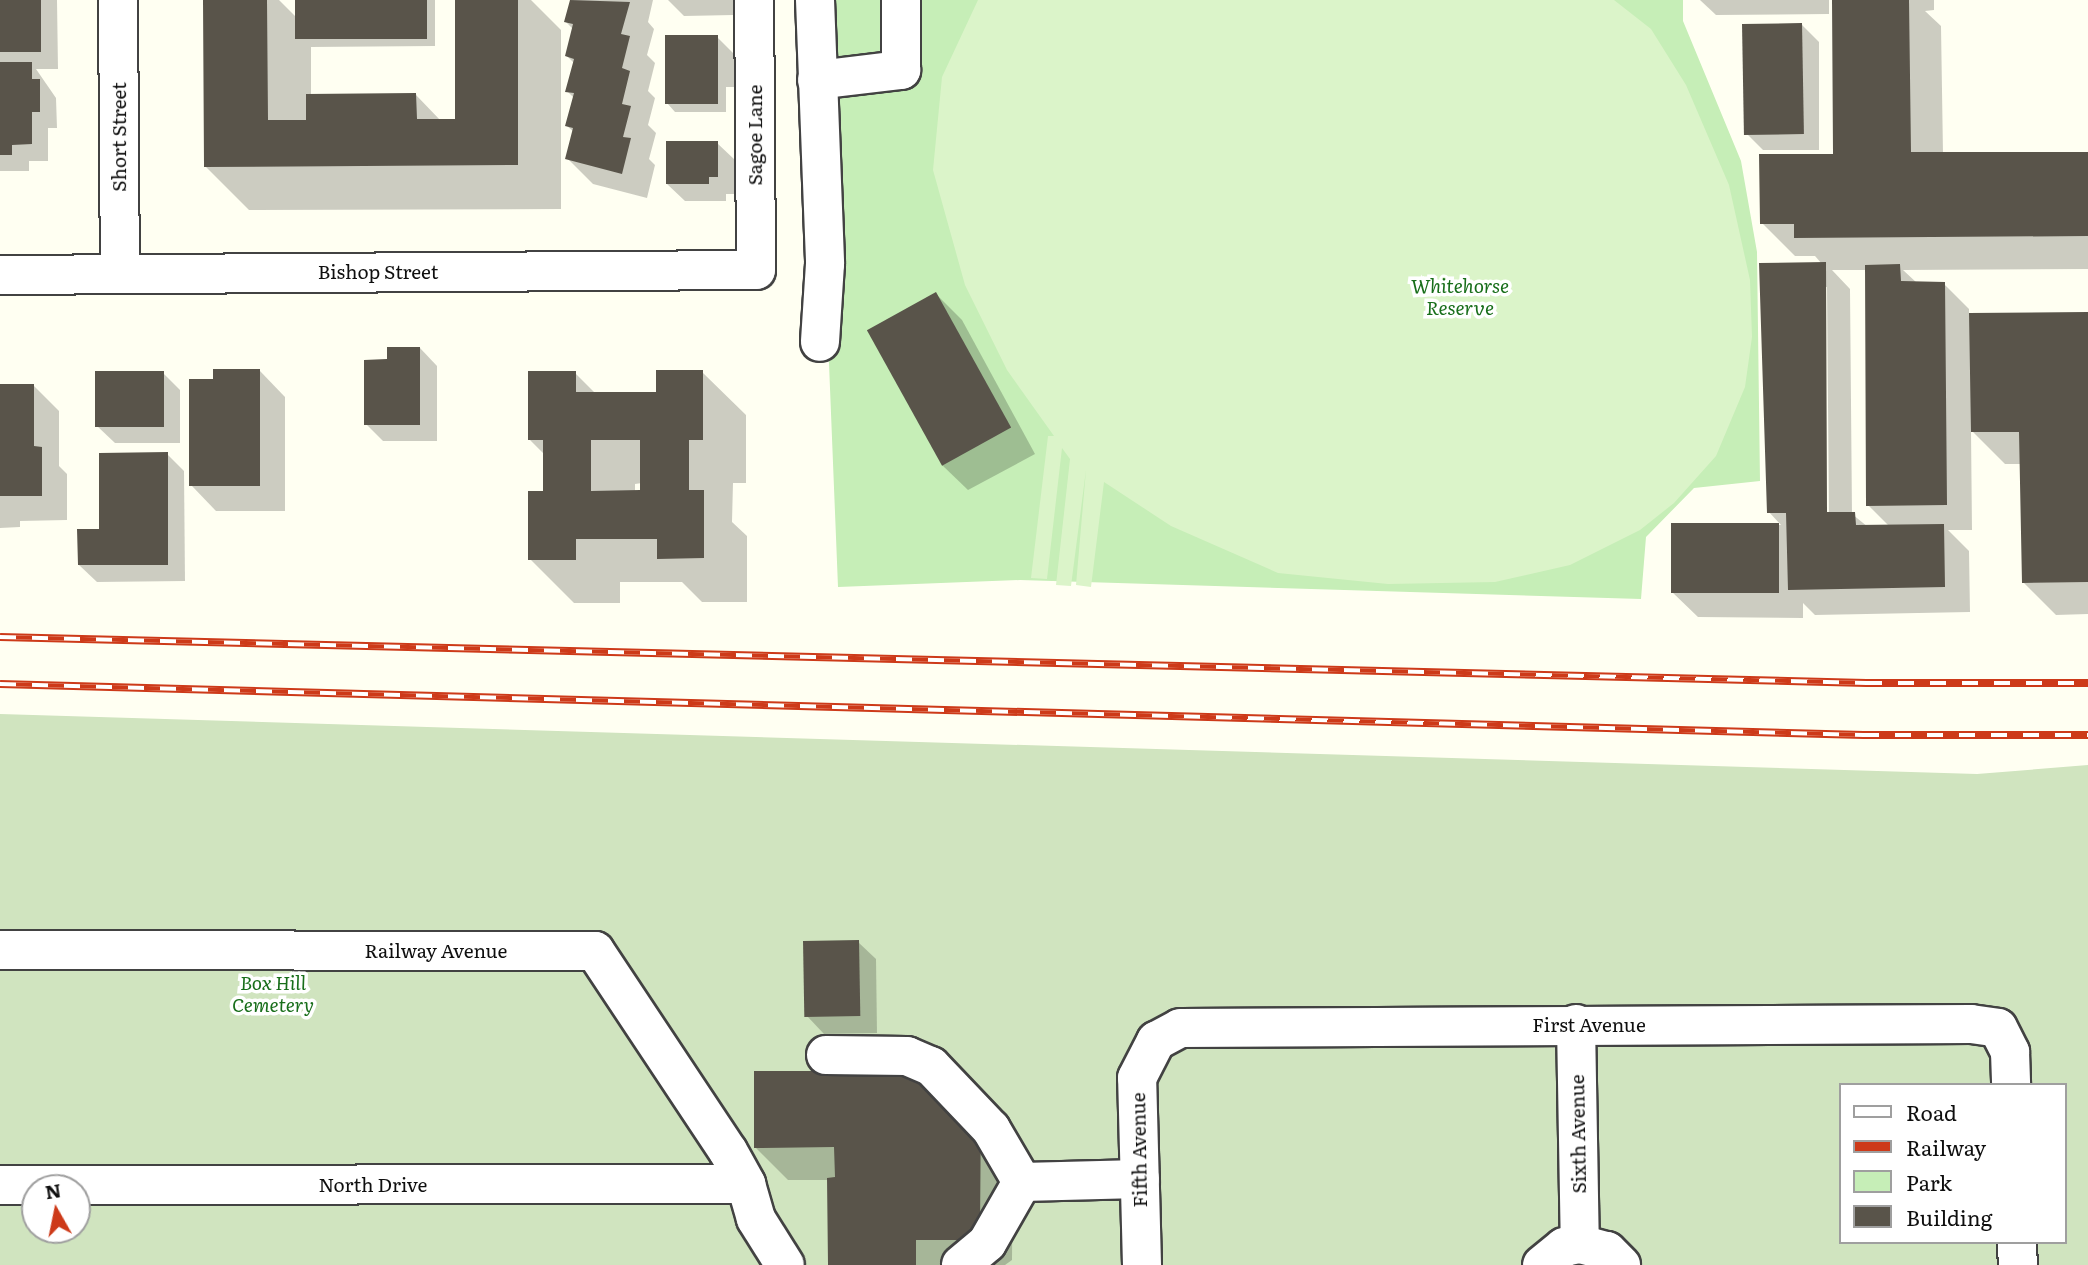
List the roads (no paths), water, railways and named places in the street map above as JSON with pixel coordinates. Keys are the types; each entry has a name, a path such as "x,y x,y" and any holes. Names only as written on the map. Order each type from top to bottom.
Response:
{"street":[{"name":"Short Street","path":"118,0 120,274"},
{"name":"Sagoe Lane","path":"754,0 756,270"},
{"path":"815,0 825,264 820,342"},
{"path":"817,80 901,69 901,0"},
{"name":"Bishop Street","path":"0,275 756,270"},
{"name":"Railway Avenue","path":"0,950 595,951 746,1184"},
{"name":"Sixth Avenue","path":"1576,1024 1580,1244"},
{"name":"First Avenue","path":"1156,1041 1180,1028 1206,1025 1971,1024 1998,1028 2011,1068"},
{"name":"Fifth Avenue","path":"1142,1265 1137,1078 1156,1041"},
{"path":"826,1055 906,1056 931,1066 991,1129 1022,1182"},
{"path":"1022,1182 1140,1179"},
{"path":"961,1265 987,1243 1022,1182"},
{"path":"746,1184 756,1219 785,1265"},
{"name":"North Drive","path":"0,1185 746,1184"},
{"path":"1542,1265 1564,1247 1580,1244 1607,1251 1621,1265"},
{"path":"2017,1244 2018,1265"}],"railway":[{"path":"0,637 1866,683 2088,683"},
{"path":"0,684 1863,735 2088,735"}],"park label":[{"name":"Whitehorse Reserve","path":"1460,297"},
{"name":"Box Hill Cemetery","path":"273,994"}]}
